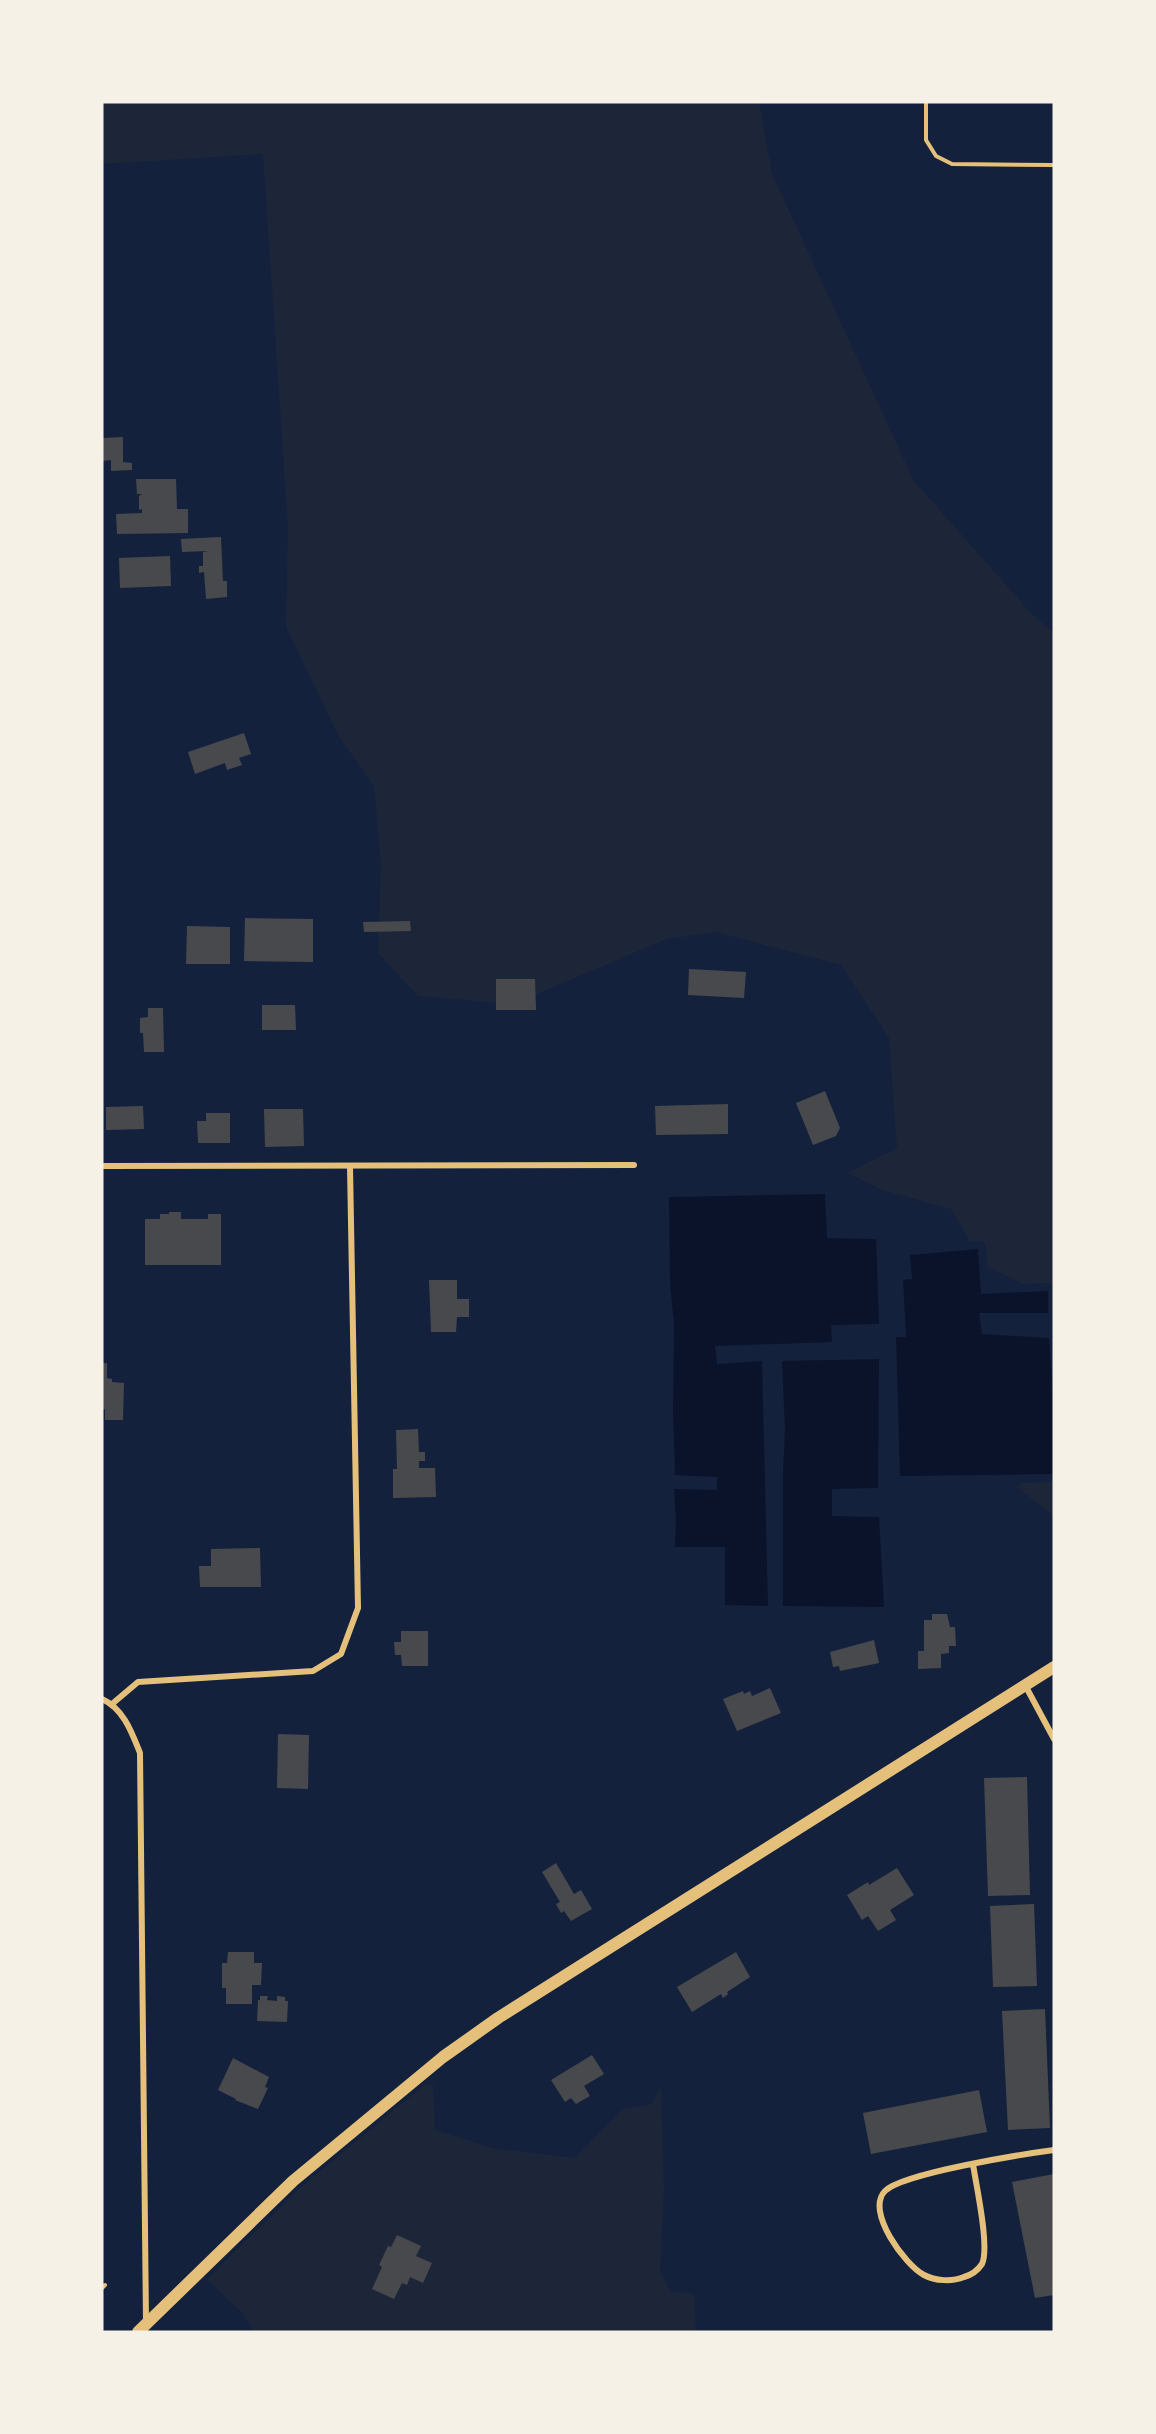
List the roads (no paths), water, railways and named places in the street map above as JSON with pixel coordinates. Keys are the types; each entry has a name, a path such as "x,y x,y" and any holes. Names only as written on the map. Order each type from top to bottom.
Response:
{"main road":[{"path":"142,2328 293,2181 471,2037 566,1973 1054,1667"}],"street":[{"path":"102,1166 634,1165"},
{"path":"112,1704 138,1682 313,1671 341,1654 358,1608 350,1167"},
{"path":"1025,1685 1054,1739"},
{"path":"102,1699 112,1704 129,1725 140,1754 142,2328"},
{"path":"973,2164 985,2245 982,2263 976,2271 959,2279 936,2279 923,2275 906,2260 883,2224 881,2199 885,2191 902,2183 973,2164 1054,2150"}],"lane":[{"path":"926,102 926,140 936,156 952,164 1054,165"}]}
